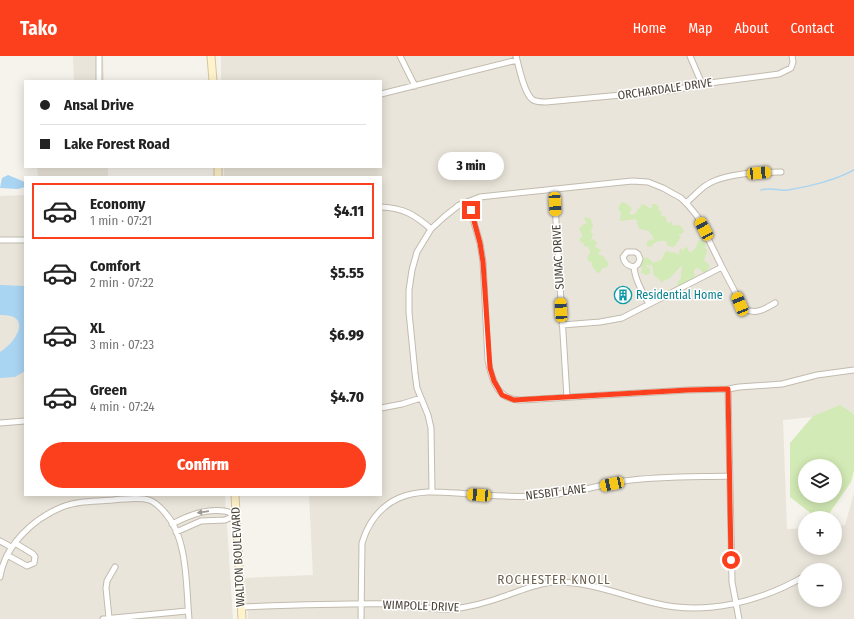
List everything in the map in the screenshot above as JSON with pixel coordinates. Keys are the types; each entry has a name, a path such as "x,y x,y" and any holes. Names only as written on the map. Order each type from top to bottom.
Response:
{"main road":[{"path":"211,56 213,80"},
{"name":"WALTON BOULEVARD","path":"235,496 242,619"}],"street":[{"path":"99,56 99,80"},
{"path":"400,56 415,86"},
{"path":"690,56 702,84"},
{"name":"ORCHARDALE DRIVE","path":"516,58 524,86 529,96 538,102 546,102 688,88 702,84 779,74 791,68 793,62 792,56"},
{"path":"382,94 516,58"},
{"path":"686,203 705,186 717,180 737,175 781,172"},
{"path":"432,491 431,428 428,415 417,388 409,312 409,290 417,252 431,230 444,216 459,205 480,197 632,181 648,182 672,192 681,198 697,216 744,309 750,312 761,311 775,303"},
{"name":"SUMAC DRIVE","path":"554,189 567,397"},
{"path":"468,202 476,223 480,243 484,277 488,360 494,381 502,395 514,400 728,389 782,384 854,370"},
{"path":"382,208 392,208 405,211 417,217 431,230"},
{"path":"0,240 24,240"},
{"path":"634,267 641,290 649,304"},
{"path":"562,325 622,318 722,268"},
{"path":"728,389 732,582 738,619"},
{"path":"382,408 421,398"},
{"path":"0,423 24,421"},
{"name":"NESBIT LANE","path":"361,619 362,543 371,521 378,512 398,499 432,491 503,497 539,496 645,479 730,476"},
{"path":"0,577 13,545 27,528 43,517 62,507 86,502 150,500 166,514 174,528 182,548 185,567 187,611 189,619"},
{"path":"174,528 194,514 224,511 236,515"},
{"path":"174,528 201,522 225,520 236,515"},
{"path":"0,541 33,554 35,557 34,563 28,566 8,555"},
{"path":"109,618 106,588 107,581 115,567"},
{"name":"WIMPOLE DRIVE","path":"241,607 361,604 410,605 450,609 479,604 527,588 552,582 582,584 656,604 675,607 705,607 735,603 763,596 798,580"},
{"path":"103,619 187,611"}],"shaded area":[{"path":"73,56 103,56 104,80 74,80"},
{"path":"221,56 854,56 854,413 783,420 787,529 798,528 798,555 842,555 842,525 845,525 854,493 854,619 248,619 245,578 313,575 309,496 382,496 382,176 224,176 224,168 382,168 382,80 221,80"},
{"path":"37,168 108,168 108,176 38,176"},
{"path":"24,195 24,496 225,496 233,619 0,619 0,196"}],"green space":[{"path":"624,202 631,207 632,210 629,212 631,215 636,213 638,208 640,209 641,204 651,209 652,204 656,204 662,213 660,215 666,217 667,223 672,222 673,226 681,226 684,231 682,234 678,235 681,237 674,247 668,246 666,241 657,242 651,247 647,246 647,241 654,239 649,231 639,229 636,219 620,221 621,212 618,209 621,203"},
{"path":"585,217 591,219 592,221 591,222 593,225 591,232 593,235 591,240 594,239 597,243 595,247 601,250 598,254 603,256 609,264 607,267 601,269 601,272 597,273 592,266 592,262 589,262 587,257 590,253 589,247 584,246 579,239 583,236 579,229 582,225 587,223 584,219"},
{"path":"699,240 703,241 707,245 704,248 707,249 707,251 704,260 710,266 705,274 698,268 694,270 695,278 678,287 677,284 681,278 681,266 669,279 664,280 662,283 654,276 652,264 650,266 646,265 646,267 650,268 650,274 647,275 641,273 642,268 639,265 646,257 652,261 652,263 661,260 666,251 676,253 678,255 681,248 683,251 685,247 691,252 695,249"},
{"path":"840,405 854,414 854,470 851,482 842,495 842,459 798,459 798,503 836,503 831,511 808,511 790,497 790,443 813,416"}],"water":[{"path":"8,175 24,182 24,187 18,189 0,188 2,178"},
{"path":"0,285 24,286 24,372 15,377 0,378 0,352 12,342 19,329 19,324 16,319 10,316 0,315"}],"waterway":[{"path":"761,190 788,190 805,187 822,183 854,170"}],"place":[{"name":"Residential Home","path":"623,295"}],"district":[{"name":"ROCHESTER KNOLL","path":"554,579"}],"route":[{"path":"471,210 476,223 483,262 488,360 494,381 502,395 514,400 728,389 731,560"}]}
